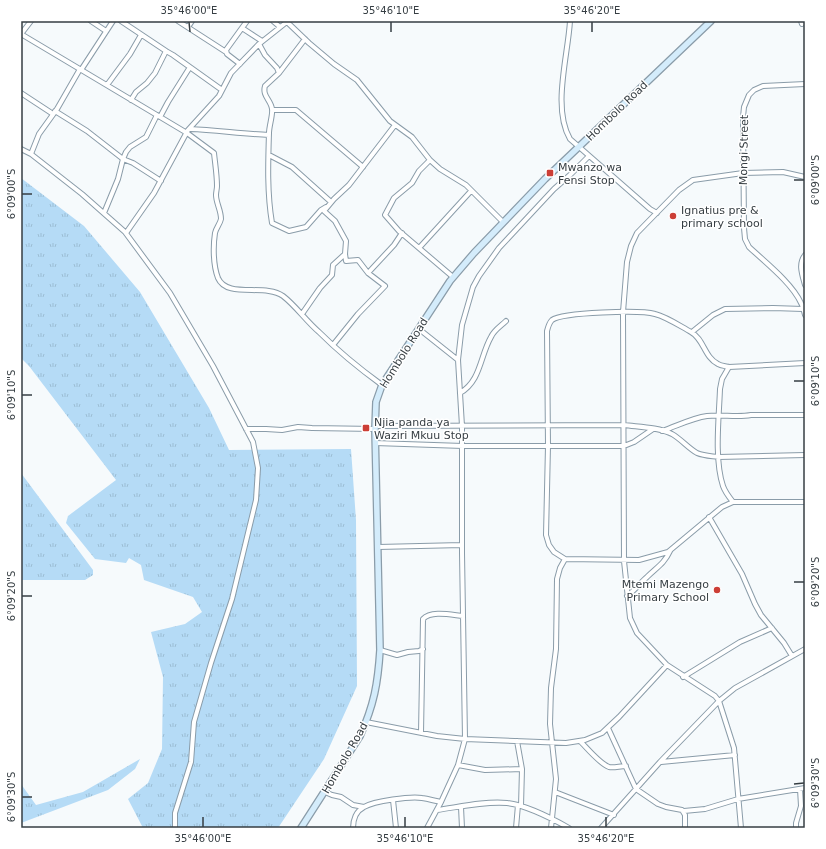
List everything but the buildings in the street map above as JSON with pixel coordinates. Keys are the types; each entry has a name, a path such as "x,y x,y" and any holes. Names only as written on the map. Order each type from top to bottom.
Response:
{"street":[{"path":"30,21 21,34 131,100 188,131 214,152 217,185 216,195 221,218 216,231 214,256 217,274 220,281 225,286 231,288 248,291 261,289 276,292 282,295 333,345 364,372 382,385"},
{"path":"91,21 106,31"},
{"path":"31,154 39,134 113,21"},
{"path":"120,21 166,52 173,54 222,90"},
{"path":"178,21 226,52 240,64"},
{"path":"188,27 192,21"},
{"path":"226,52 228,46 246,22 241,21"},
{"path":"273,21 280,27"},
{"path":"126,233 143,210 161,181 188,131 210,108 231,74 261,42 288,21 305,40 357,80 395,125 412,137 421,151 430,160 440,169 466,185 503,222"},
{"path":"570,21 562,93 562,117 567,134 570,139 605,171 650,209 657,213"},
{"name":"Hombolo Road","path":"301,828 352,750 366,722 376,693 379,675 380,650 375,427 376,402 382,385 453,277 474,253 545,179 711,21"},
{"path":"242,28 261,42 265,55 277,68 279,73"},
{"path":"107,85 141,35"},
{"path":"305,40 279,73 265,86 264,90 264,94 272,110 267,172 272,223 289,231 306,227 320,210 327,207"},
{"path":"131,100 136,92 147,83 155,73 166,52"},
{"path":"104,213 118,179 123,159 128,150 146,136 190,67"},
{"name":"Mongi Street","path":"805,84 763,86 754,90 749,95 744,107 743,117 745,239 749,247 797,294 805,315"},
{"path":"21,94 86,131 123,159 133,163 161,181"},
{"path":"272,110 296,110 363,167"},
{"path":"333,345 358,314 385,286 368,273 358,260 346,261 346,241 335,221 324,213 331,202 349,185 395,125"},
{"path":"188,131 225,131 269,135"},
{"path":"21,149 31,154 82,194 126,233 170,293 213,366 253,442 258,468 256,500 232,599 194,722 191,762 175,813 175,828"},
{"path":"269,155 292,167 331,202"},
{"path":"427,828 458,765 465,739 462,545 463,446 458,360 462,325 473,287 499,248 554,189 589,156"},
{"path":"430,160 419,171 412,183 394,198 385,215 402,234 453,277"},
{"path":"741,828 735,755 719,701 715,696 683,677 667,665 634,628 630,618 624,561 623,312 627,262 631,246 637,233 679,190 693,180 743,173 783,172 805,177"},
{"path":"419,248 472,191"},
{"path":"368,273 402,234"},
{"path":"302,314 320,288 332,275 333,265 345,254"},
{"path":"805,255 801,260 800,267 805,285"},
{"path":"692,332 713,315 725,309 803,309"},
{"path":"805,363 729,367 718,364 713,360 700,339 692,332 657,314 644,312 573,314 560,316 552,320 547,331 548,446 546,535 549,545 554,552 565,559 624,561 645,558 668,552 709,517 722,507 733,502 805,502"},
{"path":"460,393 467,388 475,378 493,333 506,321"},
{"path":"419,329 458,360"},
{"path":"729,367 722,379 720,389 718,457 722,485 733,502"},
{"path":"661,431 700,417 719,415 736,417 751,415 805,415"},
{"path":"246,429 282,430 298,427 624,425 653,429 673,435 697,453 705,456 805,455"},
{"path":"375,443 463,446 624,446 634,442 653,429"},
{"path":"709,517 742,574 761,615 792,656"},
{"path":"378,547 462,545"},
{"path":"627,596 662,565 671,550"},
{"path":"551,828 556,779 550,724 550,688 556,649 556,584 558,573 565,559"},
{"path":"421,733 422,626 425,617 437,614 463,616"},
{"path":"683,677 740,642 772,628"},
{"path":"380,650 397,655 419,651 422,649"},
{"path":"601,828 606,826 614,814 660,762 719,701 735,688 805,649"},
{"path":"366,722 437,736 465,739 566,743 580,741 602,733 608,728 667,665"},
{"path":"608,728 636,789 658,804 666,807 681,809 684,811 705,809 738,799 805,788"},
{"path":"516,828 522,769 517,740"},
{"path":"580,741 606,765 613,767 626,766"},
{"path":"660,762 735,755"},
{"path":"458,765 485,770 522,769"},
{"path":"796,828 801,806 800,789"},
{"path":"325,792 341,797 353,805 364,807"},
{"path":"555,792 614,814"},
{"path":"353,828 357,814 364,807 372,804 415,798 441,802"},
{"path":"393,800 396,828"},
{"path":"436,810 492,803 506,803 552,818 569,828"},
{"path":"461,807 462,828"},
{"path":"684,811 685,828"}],"green space":[{"path":"21,178 84,226 140,292 209,408 229,450 351,449 356,520 357,686 324,759 278,828 143,828 128,799 148,783 162,749 163,677 151,632 185,624 202,612 193,597 144,580 141,565 129,558 126,563 95,559 66,523 68,516 116,480 29,366 21,358"},
{"path":"21,473 93,570 93,575 85,580 21,580"},
{"path":"140,759 135,769 108,790 21,823 21,784 36,805 83,792"}],"place":[{"name":"Mwanzo wa Fensi Stop","path":"550,173"},
{"name":"Ignatius pre & primary school","path":"673,216"},
{"name":"Njia panda ya Waziri Mkuu Stop","path":"366,428"},
{"name":"Mtemi Mazengo Primary School","path":"717,590"}]}
